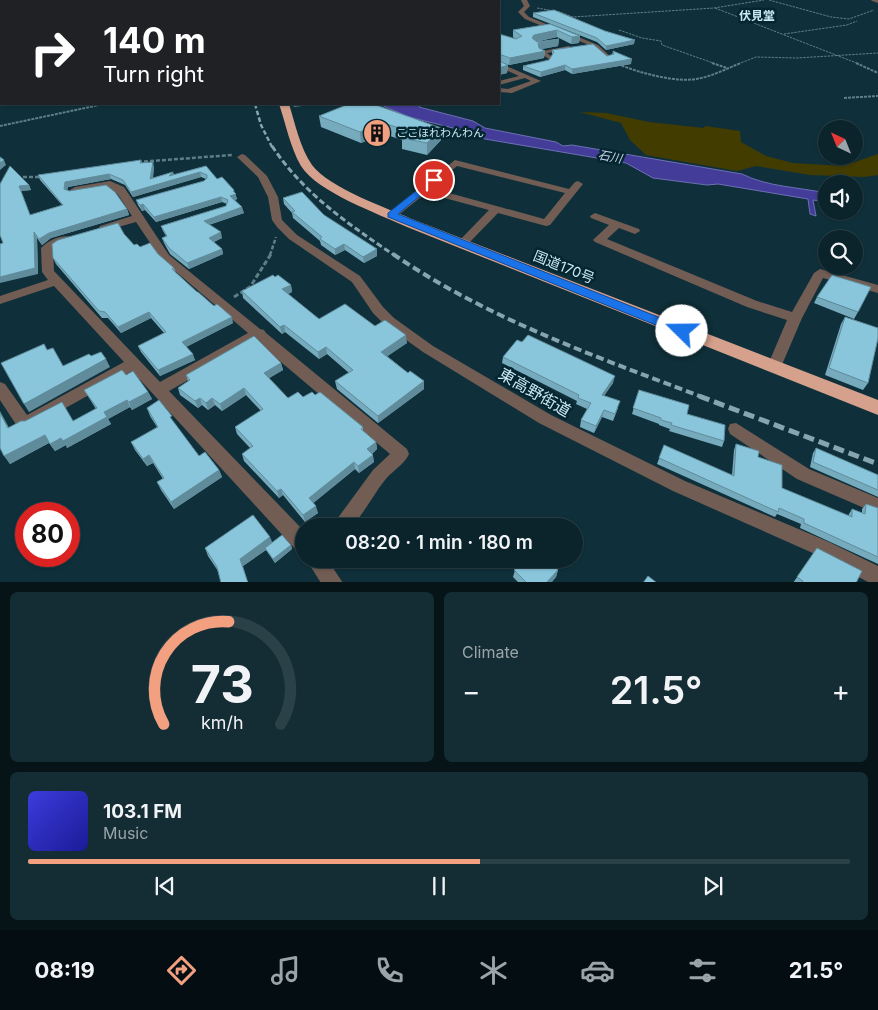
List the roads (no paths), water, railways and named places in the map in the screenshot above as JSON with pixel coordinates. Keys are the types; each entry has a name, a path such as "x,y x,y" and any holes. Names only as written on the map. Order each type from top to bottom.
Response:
{"highway":[{"name":"国道170号","path":"284,105 300,152 307,166 319,180 392,215 462,244 878,408"}],"street":[{"path":"874,0 878,1"},
{"path":"525,3 521,12 527,18 594,45 609,58"},
{"path":"557,41 569,52"},
{"path":"549,57 541,52 557,50 569,52 594,45"},
{"path":"500,64 537,81 510,91 500,90"},
{"path":"509,69 527,66"},
{"path":"500,77 516,72"},
{"path":"500,83 526,76"},
{"name":"東高野街道","path":"242,156 262,176 273,197 280,225 293,237 356,279 372,304 389,321 428,349 512,400 579,437 671,482 814,544 878,576"},
{"path":"392,215 455,163 575,188 546,223 424,189"},
{"path":"72,191 110,184 120,189 134,202 140,216 153,229 165,256 401,454 379,476 348,518"},
{"path":"462,244 496,209"},
{"path":"140,216 56,242 47,248 48,272 295,535"},
{"path":"595,216 635,231"},
{"path":"617,224 599,240 752,304 795,318"},
{"path":"774,367 795,318 820,274 878,289"},
{"path":"0,300 57,281"},
{"path":"158,390 258,333"},
{"path":"0,388 23,422 135,363"},
{"path":"736,430 786,465 878,506"},
{"path":"325,568 334,582"}],"water":[{"name":"石川","path":"381,105 421,105 419,107 473,121 485,128 556,142 563,146 572,145 742,174 762,182 818,192 818,201 813,200 816,216 810,214 808,199 718,184 707,185 653,178 626,163 485,139 474,136 469,132 409,117"}],"railway":[{"path":"255,105 261,125 272,147"},
{"path":"272,146 284,163 312,193 360,232 394,255"},
{"path":"393,254 429,277 504,317 583,351 702,397"},
{"path":"699,396 878,464"}],"place":[{"name":"ここほれわんわん","path":"377,133"}],"district":[{"name":"伏見堂","path":"757,16"}]}
